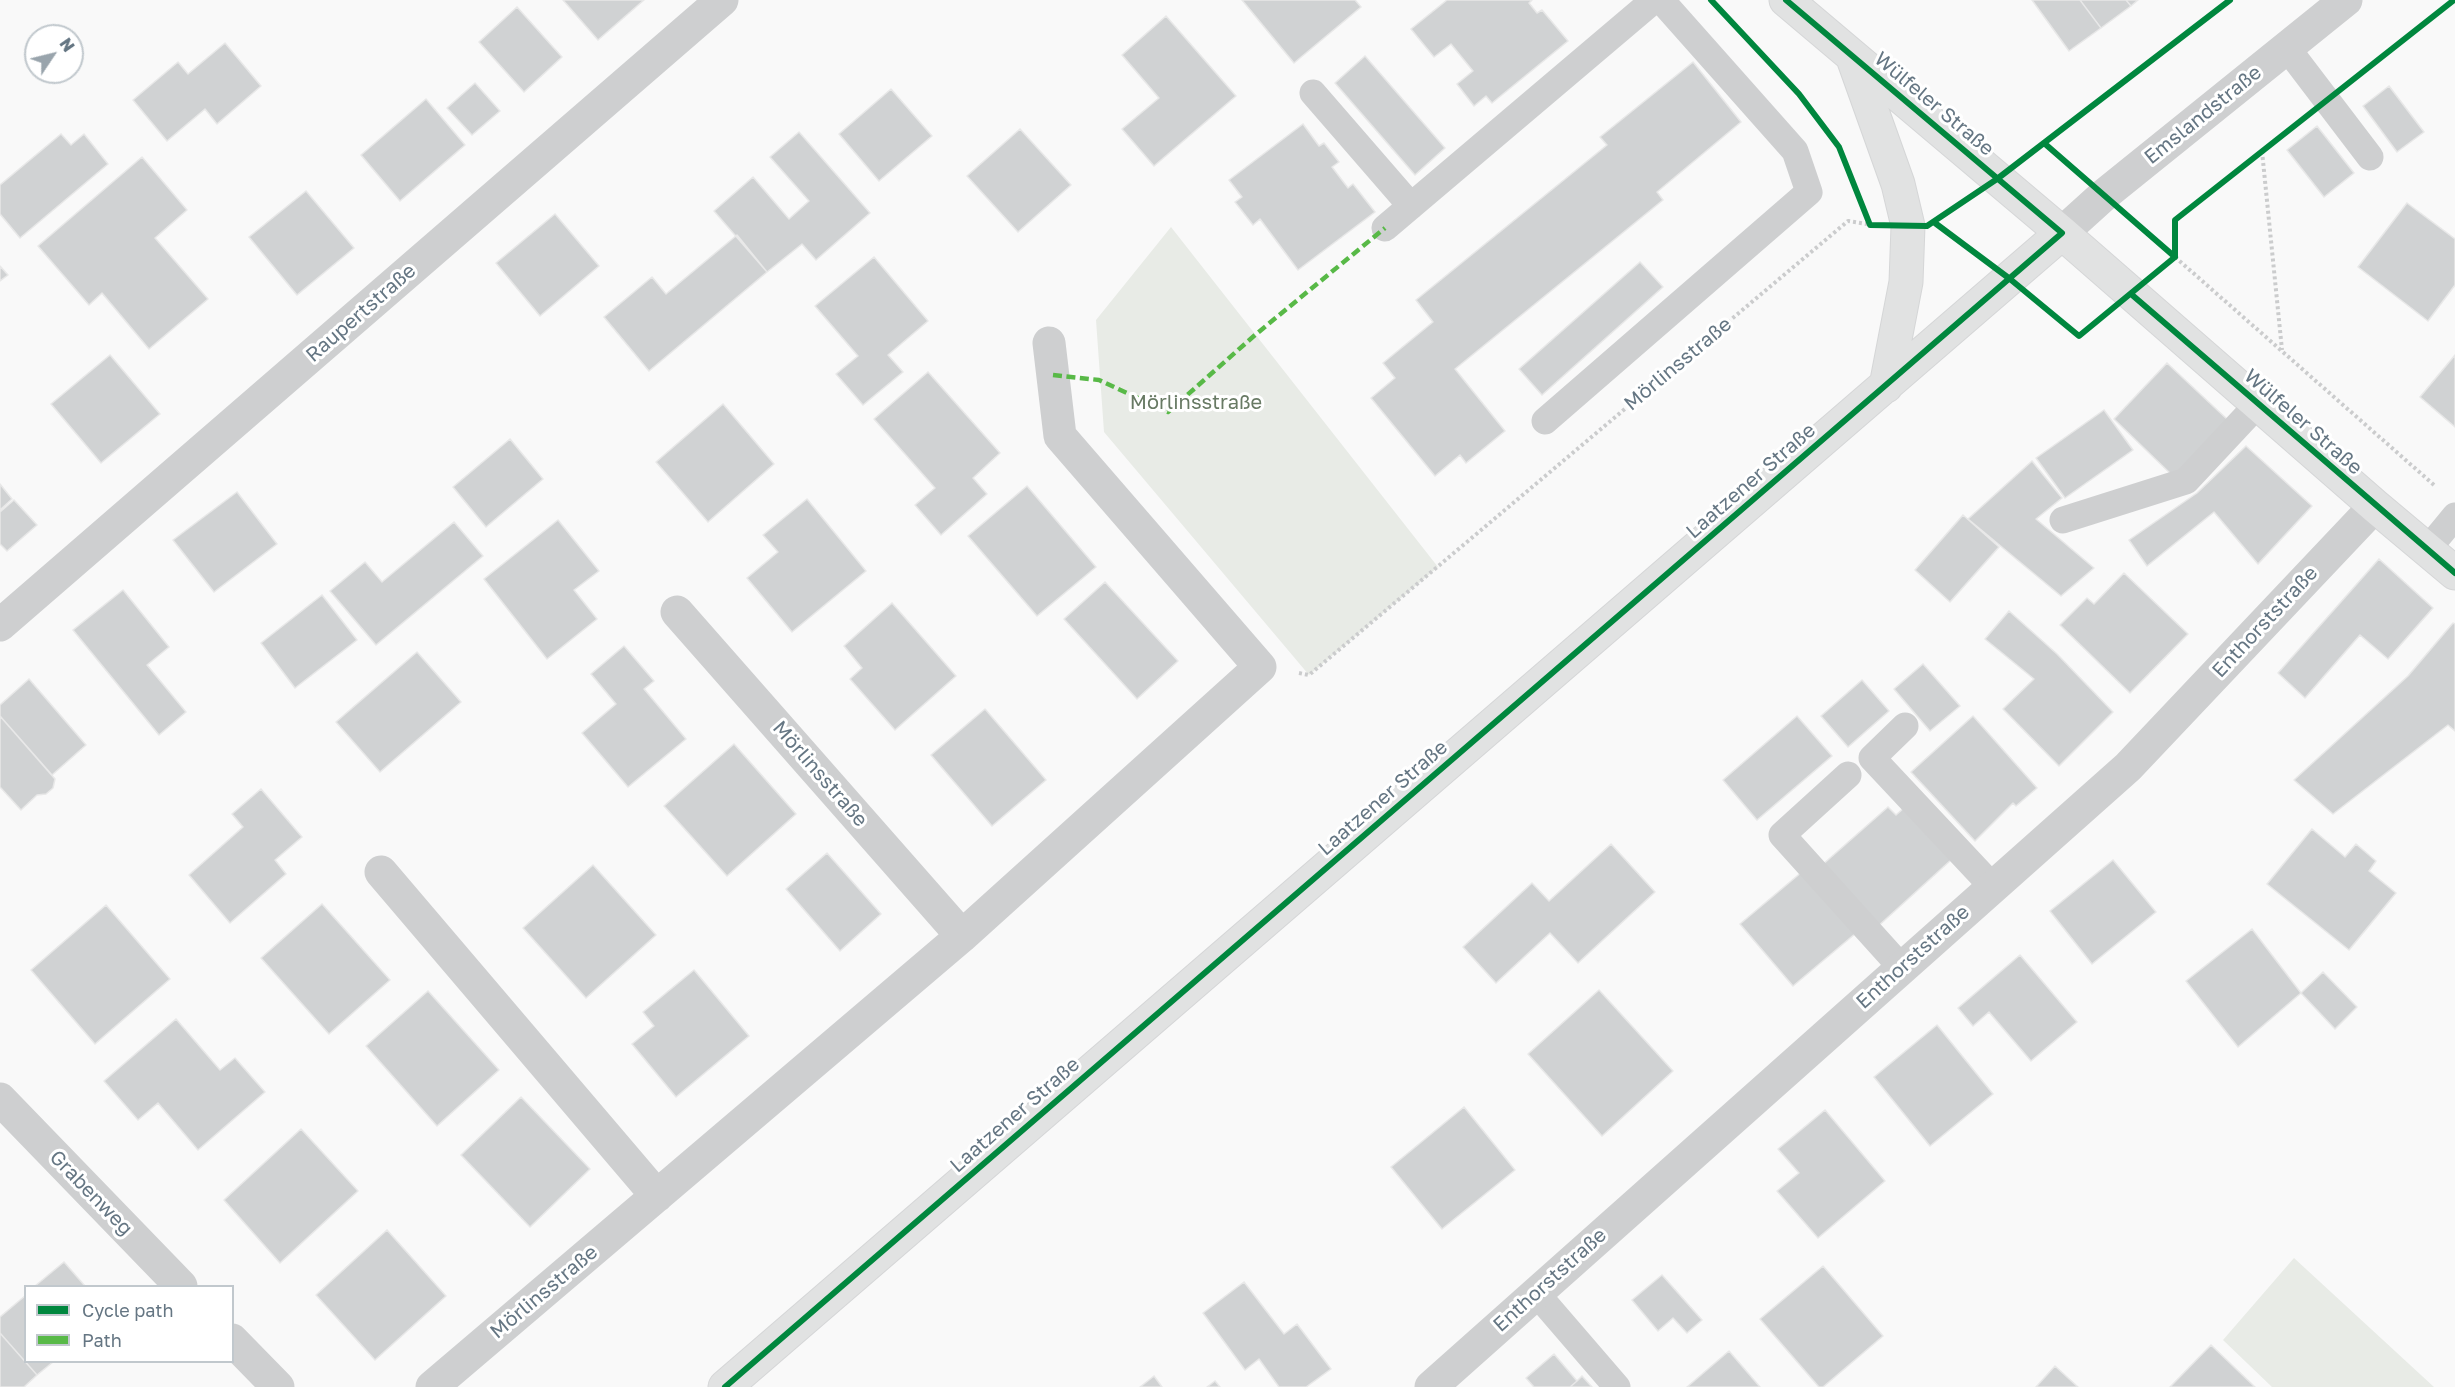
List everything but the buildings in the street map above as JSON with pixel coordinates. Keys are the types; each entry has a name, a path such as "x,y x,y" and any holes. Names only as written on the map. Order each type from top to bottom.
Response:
{"main road":[{"name":"Wülfeler Straße","path":"1786,0 2062,233 2374,506 2455,573"},
{"path":"1853,57 1898,184 1908,226 1906,282 1886,386"},
{"name":"Laatzener Straße","path":"725,1387 2062,233"}],"street":[{"name":"Raupertstraße","path":"0,625 722,0"},
{"name":"Emslandstraße","path":"2062,233 2104,195 2346,0"},
{"path":"1049,344 1060,436 1260,667"},
{"name":"Enthorststraße","path":"1431,1387 2128,767 2374,506"},
{"name":"Mörlinsstraße","path":"677,612 962,936"},
{"name":"Mörlinsstraße","path":"432,1387 962,936 1260,667"},
{"path":"381,872 657,1196"},
{"name":"Grabenweg","path":"0,1099 179,1285"},
{"path":"234,1342 278,1387"}],"lane":[{"path":"1385,228 1654,0"},
{"path":"1545,421 1809,192 1795,151 1661,0"},
{"path":"2287,48 2370,157"},
{"path":"1313,93 1411,206"},
{"path":"2062,520 2186,481 2258,404"},
{"path":"2427,550 2455,516"},
{"path":"1905,726 1872,758 1992,886"},
{"path":"1848,776 1782,836 1901,967"},
{"path":"1536,1293 1617,1387"}],"path":[{"path":"2262,151 2282,351"},
{"path":"2175,257 2438,488"}],"green space":[{"name":"Mörlinsstraße","path":"1171,227 1438,567 1309,675 1104,432 1096,320"},
{"path":"2294,1258 2434,1387 2272,1387 2223,1340"}],"marked path":[{"path":"1053,375 1099,380 1168,412 1255,335 1385,228"}],"cycle path":[{"path":"1711,0 1799,94 1839,147 1870,225 1927,226 1997,179 2230,0"},
{"path":"725,1387 2062,233 1786,0"},
{"path":"2175,257 2175,220 2454,0"},
{"path":"2044,143 2175,257"},
{"path":"1935,223 2010,279 2079,336 2175,257"},
{"path":"2131,294 2455,573"}]}
